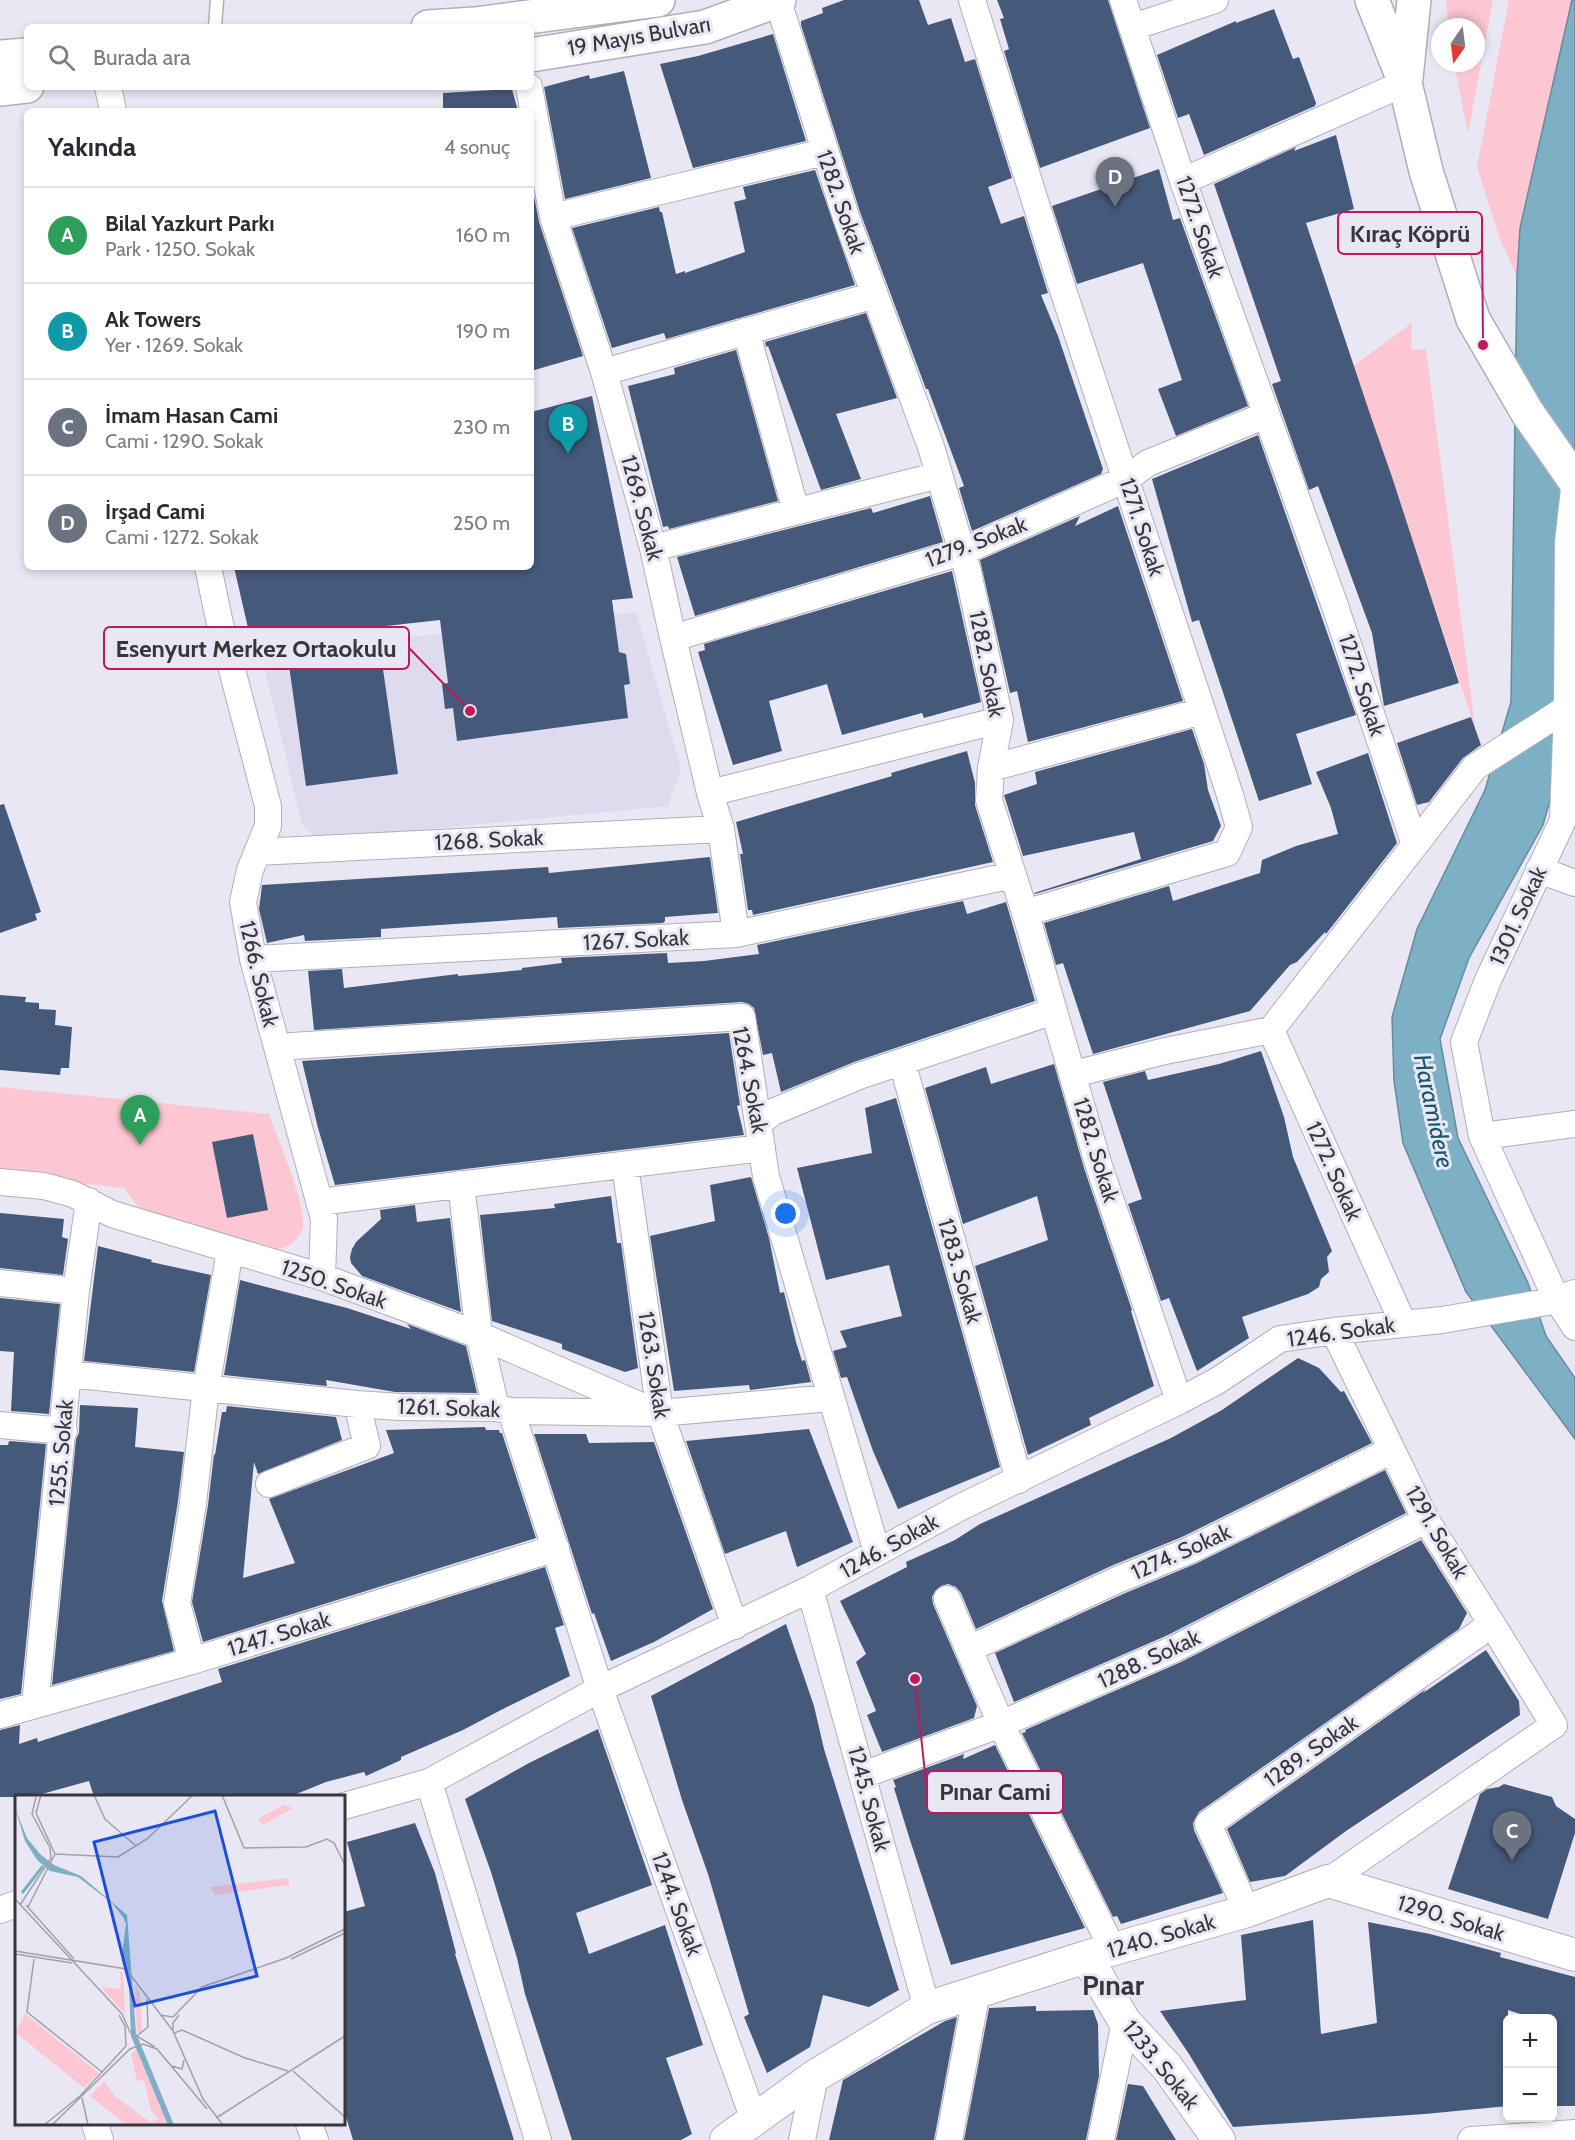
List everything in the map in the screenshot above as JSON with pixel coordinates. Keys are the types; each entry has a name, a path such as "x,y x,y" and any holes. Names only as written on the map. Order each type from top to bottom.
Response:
{"main road":[{"name":"19 Mayıs Bulvarı","path":"475,24 658,0"},
{"name":"19 Mayıs Bulvarı","path":"534,55 705,27 779,0"},
{"path":"1372,0 1405,83 1426,171 1473,319 1527,412 1575,480"},
{"path":"1405,83 1414,0"},
{"path":"0,57 24,55"},
{"path":"0,89 24,86"}],"street":[{"name":"1282. Sokak","path":"779,0 824,152 931,447 962,552 1000,720 989,800 1074,1074 1098,1163 1179,1401"},
{"name":"1271. Sokak","path":"972,0 1062,287 1239,827 1227,853 1025,913"},
{"name":"1272. Sokak","path":"1123,0 1183,181 1335,606 1415,845"},
{"path":"1132,27 1215,0"},
{"path":"1183,181 1405,83"},
{"path":"109,90 112,108"},
{"name":"1269. Sokak","path":"530,90 533,108"},
{"name":"1269. Sokak","path":"534,114 553,217 604,372 654,548 673,638 710,793 721,829 736,934"},
{"path":"553,217 824,152"},
{"path":"604,372 874,295"},
{"path":"746,331 795,511"},
{"name":"1279. Sokak","path":"673,638 962,552 1126,479 1148,463 1266,415"},
{"path":"654,548 939,475"},
{"name":"1301. Sokak","path":"1575,480 1568,542 1567,708 1563,820 1488,980 1464,1042 1482,1136 1575,1327"},
{"name":"1266. Sokak","path":"209,570 220,624 268,806 268,826 250,870 243,902 253,959 324,1219 322,1277"},
{"path":"1074,1074 1165,1051 1271,1030 1474,767 1567,708"},
{"path":"992,768 1202,711"},
{"path":"710,793 1000,720"},
{"name":"1268. Sokak","path":"257,852 721,829"},
{"path":"1539,870 1575,883"},
{"name":"1267. Sokak","path":"253,959 736,934 1013,875"},
{"path":"759,1123 773,1112 859,1076 1054,1011"},
{"name":"1264. Sokak","path":"277,1047 742,1017 766,1176 877,1552"},
{"name":"1272. Sokak","path":"1271,1030 1403,1323"},
{"name":"1283. Sokak","path":"902,1062 1019,1480"},
{"path":"1482,1136 1575,1124"},
{"path":"319,1202 762,1148"},
{"name":"1263. Sokak","path":"625,1164 660,1413 735,1626"},
{"name":"1250. Sokak","path":"0,1182 44,1186 73,1194 112,1214 322,1277 479,1335 660,1413"},
{"name":"1244. Sokak","path":"461,1184 479,1335 503,1409 556,1548 600,1689 754,2120"},
{"name":"1255. Sokak","path":"35,1705 64,1431 76,1291 89,1201"},
{"path":"192,1661 177,1603 193,1503 206,1388 230,1251"},
{"path":"0,1283 76,1291"},
{"name":"1246. Sokak","path":"345,1806 429,1782 600,1689 810,1589 959,1508 1179,1401 1217,1381 1280,1339 1442,1320 1559,1298"},
{"name":"1291. Sokak","path":"1334,1331 1426,1520 1554,1725"},
{"name":"1261. Sokak","path":"68,1374 400,1407 660,1413 830,1398"},
{"path":"269,1484 367,1446 357,1404"},
{"path":"0,1425 64,1431"},
{"name":"1274. Sokak","path":"969,1649 1117,1580 1188,1551 1392,1450"},
{"name":"1288. Sokak","path":"863,1775 1001,1724 1174,1649 1426,1520"},
{"name":"1247. Sokak","path":"0,1715 192,1661 556,1548"},
{"name":"1245. Sokak","path":"810,1589 927,2008"},
{"path":"947,1599 1099,1953"},
{"name":"1289. Sokak","path":"1247,1911 1208,1824 1492,1624"},
{"name":"1240. Sokak","path":"726,2140 815,2076 927,2008 1099,1953 1247,1911 1328,1881 1554,1725"},
{"path":"429,1782 538,2140"},
{"name":"1290. Sokak","path":"1328,1881 1575,1955"},
{"path":"0,1910 15,1904"},
{"name":"1233. Sokak","path":"1099,1953 1125,2022 1167,2067 1219,2140"},
{"path":"949,2140 977,1991"},
{"path":"1101,2140 1125,2022"},
{"path":"802,2140 815,2076"},
{"path":"95,2125 100,2140"},
{"path":"309,2125 315,2140"},
{"path":"1471,2140 1575,2133"}],"lane":[{"path":"215,24 217,0"}],"shaded area":[{"path":"1446,0 1493,0 1485,43 1485,18 1448,18"},
{"path":"1509,0 1572,0 1520,227 1517,276 1500,240 1477,167"},
{"path":"1456,72 1479,72 1468,133"},
{"path":"1412,323 1411,350 1426,349 1475,727 1353,366"},
{"path":"636,612 681,769 668,806 317,840 302,824 261,654"},
{"path":"0,1087 269,1114 297,1190 303,1220 302,1230 290,1244 273,1250 143,1213 124,1188 0,1175"}],"water":[{"name":"Haramidere","path":"1572,0 1575,0 1575,714 1543,825 1469,958 1440,1039 1458,1138 1528,1283 1546,1336 1575,1378 1575,1439 1466,1292 1403,1143 1394,1081 1392,1017 1417,929 1485,790 1511,702 1517,276 1520,228"}],"building":[{"path":"844,0 919,0 928,25 951,18 965,62 975,59 1012,178 988,187 1001,224 1024,216 1048,293 1041,295 1058,336 1103,469 1101,474 972,531 959,488 964,486 860,212 801,25 801,21 823,13 822,8"},
{"path":"997,0 1108,0 1150,128 1040,168 1004,51 1009,49 1000,19 1004,18"},
{"path":"1274,9 1293,59 1299,57 1316,103 1315,106 1204,155 1189,114 1178,118 1157,55 1236,21 1236,23"},
{"path":"773,34 806,141 693,168 660,64 698,56"},
{"path":"624,71 651,178 565,199 544,87 589,75 590,79"},
{"path":"512,90 517,108 443,108 443,93"},
{"path":"1336,135 1354,209 1306,223 1459,683 1384,706 1372,633 1318,486 1309,490 1272,384 1281,381 1214,184 1296,147 1294,151"},
{"path":"1159,169 1173,220 1180,218 1248,406 1176,436 1158,389 1182,380 1143,263 1077,284 1052,206"},
{"path":"815,170 855,285 666,339 664,333 612,348 572,228 659,207 676,274 685,271 685,273 745,252 734,202 746,199 743,187"},
{"path":"534,196 539,222 583,356 534,370"},
{"path":"866,313 897,398 836,414 861,479 821,490 765,342"},
{"path":"736,350 778,501 669,529 668,526 663,527 628,386 675,374 674,368"},
{"path":"592,396 633,598 612,600 619,652 626,654 630,684 624,685 628,718 457,741 453,708 445,709 442,684 448,683 440,620 377,627 398,774 306,786 285,637 251,641 235,570 534,570 534,411"},
{"path":"1258,435 1356,715 1296,734 1312,784 1259,801 1199,620 1192,622 1152,479"},
{"path":"930,496 943,542 695,616 677,557 871,508 873,513"},
{"path":"1118,506 1183,701 1028,742 1017,691 1010,693 980,560 1080,516 1075,526"},
{"path":"952,571 981,702 924,718 922,713 842,735 827,684 769,701 782,751 733,765 698,652 705,650 704,644"},
{"path":"1471,717 1481,745 1463,758 1429,802 1417,805 1397,743"},
{"path":"1192,729 1204,764 1208,790 1221,826 1213,841 1035,894 1141,859 1134,832 1023,856 1004,795 1037,784 1035,772"},
{"path":"967,751 975,783 975,805 993,862 753,915 752,910 748,910 740,854 743,854 736,822 892,776 891,773"},
{"path":"1368,753 1397,843 1326,934 1325,932 1297,962 1290,965 1250,1011 1093,1054 1063,963 1056,965 1044,923 1169,886 1173,901 1260,873 1262,860 1296,846 1338,834 1331,808 1316,772"},
{"path":"4,804 41,912 35,914 37,920 0,933 0,805"},
{"path":"710,857 718,913 665,917 663,923 558,928 557,917 381,929 381,937 305,941 304,935 267,943 259,909 262,885 548,867 549,873"},
{"path":"963,901 967,914 1006,902 1035,1001 854,1062 781,1092 772,1053 763,1055 754,1008 742,1002 314,1030 308,971 342,969 344,988 458,974 458,976 522,970 522,968 562,963 561,958 667,953 668,963 704,961 759,954 757,945"},
{"path":"0,995 26,997 25,1002 39,1003 39,1009 56,1010 55,1025 72,1027 69,1068 61,1068 60,1075 0,1070"},
{"path":"729,1033 740,1105 737,1106 744,1135 335,1185 302,1061"},
{"path":"1261,1051 1284,1117 1293,1157 1332,1251 1327,1257 1329,1272 1321,1279 1319,1287 1308,1294 1242,1317 1249,1338 1197,1371 1169,1298 1161,1301 1128,1204 1142,1199 1103,1082 1145,1071 1148,1080 1219,1064"},
{"path":"1054,1064 1084,1168 1132,1310 1154,1386 1089,1418 1091,1425 1028,1455 975,1266 1048,1240 1037,1196 963,1224 925,1088 986,1067 991,1084"},
{"path":"896,1098 1000,1467 898,1509 873,1451 847,1377 841,1378 833,1351 847,1347 840,1331 902,1316 889,1265 826,1280 797,1168 872,1153 865,1108"},
{"path":"253,1134 268,1210 227,1218 212,1142"},
{"path":"751,1177 769,1238 780,1293 784,1292 796,1342 802,1361 805,1360 811,1382 750,1390 749,1385 674,1391 650,1236 715,1221 710,1185"},
{"path":"611,1196 617,1243 621,1243 638,1368 625,1372 562,1349 562,1344 492,1321 480,1215 555,1208 554,1204"},
{"path":"415,1205 417,1222 450,1218 461,1312 362,1276 351,1263 352,1249 356,1242 381,1219 380,1210"},
{"path":"0,1213 64,1219 62,1237 68,1239 63,1275 0,1268"},
{"path":"98,1246 152,1260 151,1262 211,1275 194,1372 84,1361"},
{"path":"240,1280 347,1308 411,1329 407,1324 466,1346 477,1393 395,1392 326,1380 327,1386 224,1375"},
{"path":"0,1298 60,1304 49,1414 11,1411 14,1352 0,1351"},
{"path":"1298,1358 1319,1368 1341,1392 1344,1391 1372,1443 1182,1537 1111,1566 976,1629 961,1593 956,1587 948,1584 941,1586 932,1597 933,1604 977,1706 974,1718 882,1752 867,1715 876,1711 856,1662 866,1654 840,1601 907,1567 906,1562 955,1540 980,1524 1171,1438 1222,1410"},
{"path":"80,1405 138,1408 135,1447 184,1452 162,1601 174,1651 52,1685 76,1439 79,1433"},
{"path":"227,1406 336,1417 342,1440 258,1474 254,1462 243,1578 295,1563 269,1499 394,1453 386,1430 485,1427 486,1430 499,1430 502,1433 536,1538 203,1642 192,1602 214,1454 222,1412 226,1412"},
{"path":"809,1429 853,1542 797,1567 786,1531 725,1554 686,1441"},
{"path":"534,1434 586,1434 589,1443 654,1442 713,1609 654,1642 611,1661 594,1613 592,1614"},
{"path":"9,1441 46,1444 21,1694 0,1699 0,1445 8,1445"},
{"path":"1385,1470 1406,1513 1168,1635 1014,1702 995,1653 1123,1594 1195,1564"},
{"path":"1421,1540 1467,1613 1459,1629 1199,1812 1193,1823 1194,1830 1223,1893 1121,1924 1117,1916 1113,1917 1022,1733 1181,1662"},
{"path":"545,1567 564,1625 555,1628 570,1676 366,1776 364,1772 326,1782 294,1795 93,1795 89,1781 38,1795 0,1797 0,1730 20,1725 19,1744 37,1738 38,1742 222,1682 218,1669"},
{"path":"786,1624 814,1706 824,1749 899,1990 869,2007 823,1995 810,2047 767,2073 744,2017 749,2014 708,1874 682,1800 651,1696"},
{"path":"1486,1650 1519,1701 1520,1715 1346,1831 1285,1876 1250,1882 1227,1829 1426,1689 1423,1693"},
{"path":"598,1729 652,1885 576,1913 589,1954 665,1925 703,2045 666,2058 692,2134 681,2140 572,2140 525,1994 517,1958 491,1872 465,1799 529,1763"},
{"path":"995,1745 1085,1928 951,1965 893,1780 964,1754 963,1759"},
{"path":"1504,1784 1552,1797 1556,1806 1575,1819 1575,1833 1548,1919 1448,1889 1480,1794 1487,1789"},
{"path":"415,1823 435,1873 455,1954 514,2140 353,2140 345,2113 345,1912 365,1906 347,1842"},
{"path":"1313,1920 1321,2034 1377,2023 1368,1922 1430,1934 1501,1953 1500,1957 1575,1977 1575,2106 1557,2106 1557,2014 1520,2014 1508,2010 1508,2014 1503,2014 1503,2106 1233,2127 1160,2011 1246,2000 1241,1935"},
{"path":"1036,2006 1036,2011 1093,2010 1098,2024 1099,2076 1086,2140 964,2140 989,2008"},
{"path":"957,2017 934,2140 829,2140 843,2080 945,2021"},
{"path":"1128,2084 1143,2086 1176,2140 1116,2140"}],"place":[{"name":"İrşad Cami","path":"1115,207"},
{"name":"Kıraç Köprü","path":"1483,345"},
{"name":"Ak Towers","path":"568,454"},
{"name":"Esenyurt Merkez Ortaokulu","path":"470,711"},
{"name":"Bilal Yazkurt Parkı","path":"140,1145"},
{"name":"Pınar Cami","path":"915,1679"},
{"name":"İmam Hasan Cami","path":"1512,1861"}],"district":[{"name":"Pınar","path":"1113,1985"}]}
